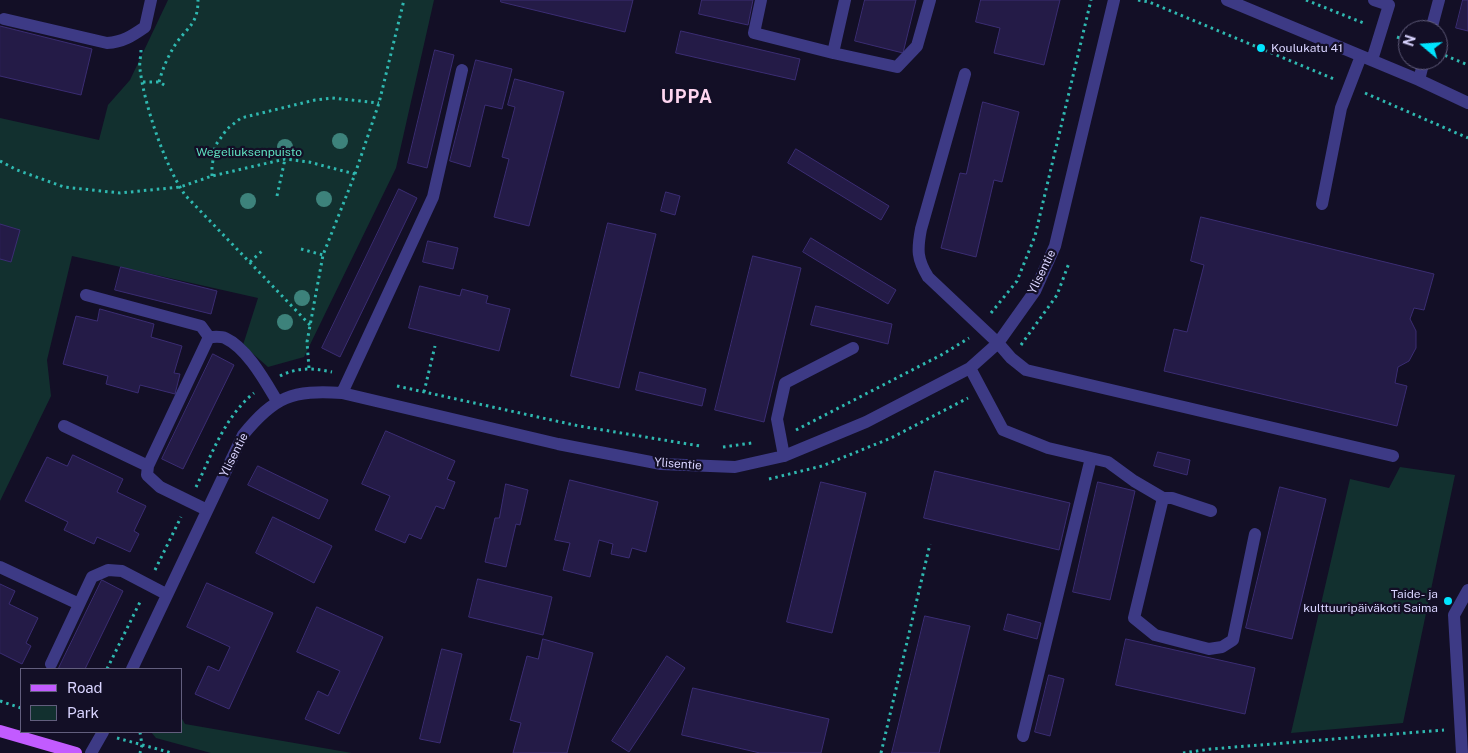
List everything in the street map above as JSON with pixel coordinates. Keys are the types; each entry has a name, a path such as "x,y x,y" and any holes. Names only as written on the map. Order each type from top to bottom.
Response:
{"main road":[{"path":"0,731 76,753"}],"street":[{"path":"4,19 107,43 120,42 130,38 145,27 151,0"},
{"path":"761,0 754,33 897,68 917,46 930,0"},
{"path":"832,53 845,0"},
{"name":"Ylisentie","path":"132,668 243,435 259,415 277,401 300,394 342,393 558,444 661,464 735,467 784,456 866,422 970,368 998,343 1035,291 1055,246 1114,0"},
{"path":"1227,0 1419,80 1468,103"},
{"path":"1322,204 1341,108 1350,86 1381,30 1388,5 1374,0"},
{"path":"1433,20 1438,0"},
{"path":"342,393 433,197 462,70"},
{"path":"1419,80 1422,70"},
{"path":"966,74 921,229 917,250 921,265 928,277 998,343 1011,358 1026,370 1393,456"},
{"path":"86,295 201,326 209,338"},
{"path":"209,338 223,337 241,349 267,383 277,401"},
{"path":"207,510 160,487 147,475 148,466 209,338"},
{"path":"784,456 777,419 785,383 853,348"},
{"path":"970,368 1003,430 1048,448 1108,462 1134,481 1163,498 1172,498 1211,511"},
{"path":"64,426 148,466"},
{"path":"1023,736 1091,458"},
{"path":"1163,498 1134,618 1155,635 1209,649 1222,647 1233,640 1255,534"},
{"path":"0,567 79,604"},
{"path":"51,664 92,576 108,570 122,571 166,594"},
{"path":"1462,753 1454,615 1468,590"},
{"path":"91,753 102,733"}],"path":[{"path":"159,82 164,64 178,41 192,26 198,7 198,0"},
{"path":"309,368 307,342 323,255 355,174 378,103 404,0"},
{"path":"722,447 757,442 798,429 943,354 972,337 981,327 1016,281 1034,236 1091,0"},
{"path":"1138,0 1149,1 1468,138"},
{"path":"1306,0 1398,37"},
{"path":"145,27 141,46 140,68 143,82 148,105 164,153 180,188 310,325"},
{"path":"1448,57 1468,66"},
{"path":"143,82 159,82 166,86"},
{"path":"212,176 215,146 227,129 241,118 314,100 332,98 378,103"},
{"path":"0,160 17,170 64,187 120,193 180,188 212,176 285,159 309,162 355,174"},
{"path":"277,196 285,159"},
{"path":"300,249 323,255"},
{"path":"250,262 262,251"},
{"path":"1011,358 1057,295 1072,255"},
{"path":"424,392 435,346"},
{"path":"107,668 224,428 245,400 267,383 286,373 309,368 349,375"},
{"path":"396,386 579,426 704,447"},
{"path":"768,479 822,466 891,438 981,389"},
{"path":"881,753 930,544"},
{"path":"0,701 20,708"},
{"path":"1183,753 1221,748 1460,729"},
{"path":"140,733 142,745 140,753"},
{"path":"132,742 172,753"}],"green space":[{"name":"Wegeliuksenpuisto","path":"168,0 434,0 396,168 304,357 268,367 243,345 258,298 72,256 47,360 51,396 0,501 0,118 99,140 108,105 130,80"},
{"path":"1400,467 1455,475 1403,723 1291,733 1350,479 1389,488"},
{"path":"182,719 185,724 352,753 211,753 156,738 152,733 182,733"}],"building":[{"path":"501,0 633,0 625,32 501,2"},
{"path":"702,0 753,0 748,25 699,14"},
{"path":"865,0 916,0 903,53 855,41"},
{"path":"981,0 1060,0 1044,65 994,53 1000,28 976,22"},
{"path":"1463,0 1468,0 1468,31 1456,28"},
{"path":"0,26 92,49 81,95 0,76"},
{"path":"681,31 800,59 795,80 676,53"},
{"path":"435,50 454,55 427,168 408,163"},
{"path":"476,60 512,69 502,109 485,105 470,167 450,161"},
{"path":"515,79 564,92 529,226 494,217 509,159 502,157 515,107 508,105"},
{"path":"983,102 1019,112 1002,182 994,180 976,257 941,248 960,173 966,174"},
{"path":"796,149 889,206 881,220 788,163"},
{"path":"399,189 417,198 340,357 322,348"},
{"path":"666,192 680,196 675,215 661,211"},
{"path":"1201,217 1434,274 1424,310 1414,308 1410,319 1416,331 1416,348 1409,361 1398,367 1395,383 1407,386 1397,426 1164,371 1174,329 1187,332 1204,265 1191,261"},
{"path":"608,223 656,234 619,388 571,376"},
{"path":"0,224 20,230 11,262 0,259"},
{"path":"811,238 896,290 888,304 803,252"},
{"path":"428,241 458,248 453,269 423,262"},
{"path":"753,256 801,268 764,422 715,410"},
{"path":"121,267 217,291 211,314 115,290"},
{"path":"420,286 460,296 462,289 488,296 486,303 510,309 499,351 409,328"},
{"path":"816,306 892,324 888,344 811,325"},
{"path":"100,309 154,324 151,337 182,346 174,373 180,374 175,394 140,385 138,393 106,384 108,376 63,364 76,316 97,321"},
{"path":"213,354 234,365 183,469 162,459"},
{"path":"640,372 706,389 702,406 636,390"},
{"path":"386,431 455,461 447,479 455,482 444,509 436,506 421,539 409,534 405,543 375,530 390,496 362,484"},
{"path":"1158,452 1190,460 1187,475 1154,466"},
{"path":"73,455 123,479 117,492 146,506 134,531 139,534 130,552 97,537 94,544 64,530 68,522 25,501 47,457 67,466"},
{"path":"258,466 328,500 319,519 248,485"},
{"path":"935,471 1070,503 1059,550 924,518"},
{"path":"570,480 658,502 646,552 632,548 629,558 611,554 613,544 599,540 590,577 563,570 570,543 555,540"},
{"path":"821,482 866,493 832,633 787,622"},
{"path":"1098,482 1135,491 1110,600 1073,592"},
{"path":"506,484 528,490 520,525 516,524 506,567 485,562 495,518 499,518"},
{"path":"1280,487 1326,499 1292,639 1246,628"},
{"path":"273,517 332,546 314,583 256,553"},
{"path":"478,579 552,597 543,635 469,617"},
{"path":"102,580 123,591 85,668 59,668"},
{"path":"207,583 273,613 229,709 195,694 208,666 219,671 230,647 187,627"},
{"path":"0,584 15,591 9,604 38,618 26,643 31,646 22,664 0,653"},
{"path":"317,607 383,637 339,734 305,719 318,691 328,696 340,671 297,652"},
{"path":"1008,614 1041,623 1037,639 1004,630"},
{"path":"925,616 970,626 939,753 892,753"},
{"path":"543,639 593,653 567,753 513,753 521,723 510,720 527,656 538,659"},
{"path":"1126,639 1255,668 1245,714 1116,685"},
{"path":"442,649 462,654 440,743 420,739"},
{"path":"667,656 685,668 629,752 612,741"},
{"path":"1049,675 1064,679 1050,736 1035,732"},
{"path":"693,688 829,719 821,753 760,753 682,735"}],"place":[{"name":"Koulukatu 41","path":"1261,48"},
{"name":"Taide- ja kulttuuripäiväkoti Saima","path":"1448,601"}],"district":[{"name":"UPPA","path":"687,97"}]}
